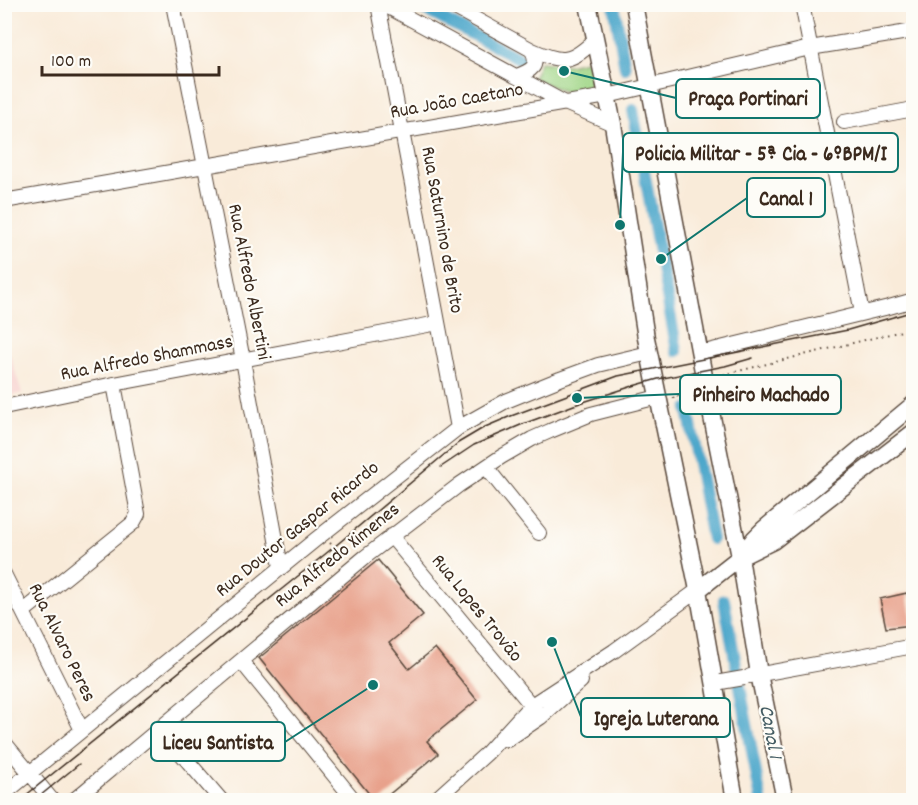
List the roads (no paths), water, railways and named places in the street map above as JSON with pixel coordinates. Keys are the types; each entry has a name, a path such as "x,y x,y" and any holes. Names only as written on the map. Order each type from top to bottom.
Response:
{"main road":[{"path":"588,4 610,95 649,353 664,399 698,590 718,683 735,801"},
{"path":"634,4 646,87 700,353 699,389 740,557 752,676 785,801"},
{"path":"740,557 764,530 914,404"},
{"path":"698,590 740,557 773,542 913,432 914,413"}],"street":[{"name":"Rua Alfredo Albertini","path":"174,4 281,567"},
{"name":"Rua Saturnino de Brito","path":"378,4 458,428"},
{"path":"383,4 565,103 613,124"},
{"path":"448,4 546,57 560,60 572,58 596,39"},
{"path":"802,4 862,313"},
{"name":"Rua João Caetano","path":"4,201 610,95 810,48 914,31"},
{"path":"517,76 534,67 536,59 532,50"},
{"path":"844,122 914,109"},
{"path":"700,353 914,300"},
{"name":"Rua Alfredo Shammass","path":"4,407 438,323"},
{"name":"Rua Doutor Gaspar Ricardo","path":"4,794 281,567 458,428 506,402 560,379 598,365 649,353"},
{"path":"24,611 133,524 138,514 114,384"},
{"name":"Rua Alfredo Ximenes","path":"74,801 365,557 459,485 532,439 550,431 591,414 664,399"},
{"path":"486,467 539,533"},
{"name":"Rua Lopes Trovão","path":"391,536 541,717"},
{"name":"Rua Alvaro Peres","path":"4,574 82,729"},
{"path":"435,801 487,753 530,706 614,651 698,590"},
{"path":"718,683 914,646"},
{"path":"487,753 541,717 614,651"},
{"path":"241,661 354,801"},
{"path":"160,729 221,801"},
{"path":"4,742 52,801"},
{"path":"426,801 447,790"}],"waterway":[{"path":"413,4 520,59"},
{"name":"Canal 1","path":"614,4 625,68"},
{"name":"Canal 1","path":"633,110 677,351"},
{"name":"Canal 1","path":"688,409 712,539"},
{"name":"Canal 1","path":"724,600 761,800"}],"tram line":[{"path":"20,800 334,547 458,443 485,427 618,376 848,330 914,311"},
{"path":"441,467 474,445 574,405 658,379 753,358"},
{"path":"35,800 79,764"}],"place":[{"name":"Praça Portinari","path":"564,71"},
{"name":"Policia Militar - 5ª Cia - 6ºBPM/I","path":"620,225"},
{"name":"Canal 1","path":"661,259"},
{"name":"Pinheiro Machado","path":"577,398"},
{"name":"Igreja Luterana","path":"552,642"},
{"name":"Liceu Santista","path":"373,685"}]}
